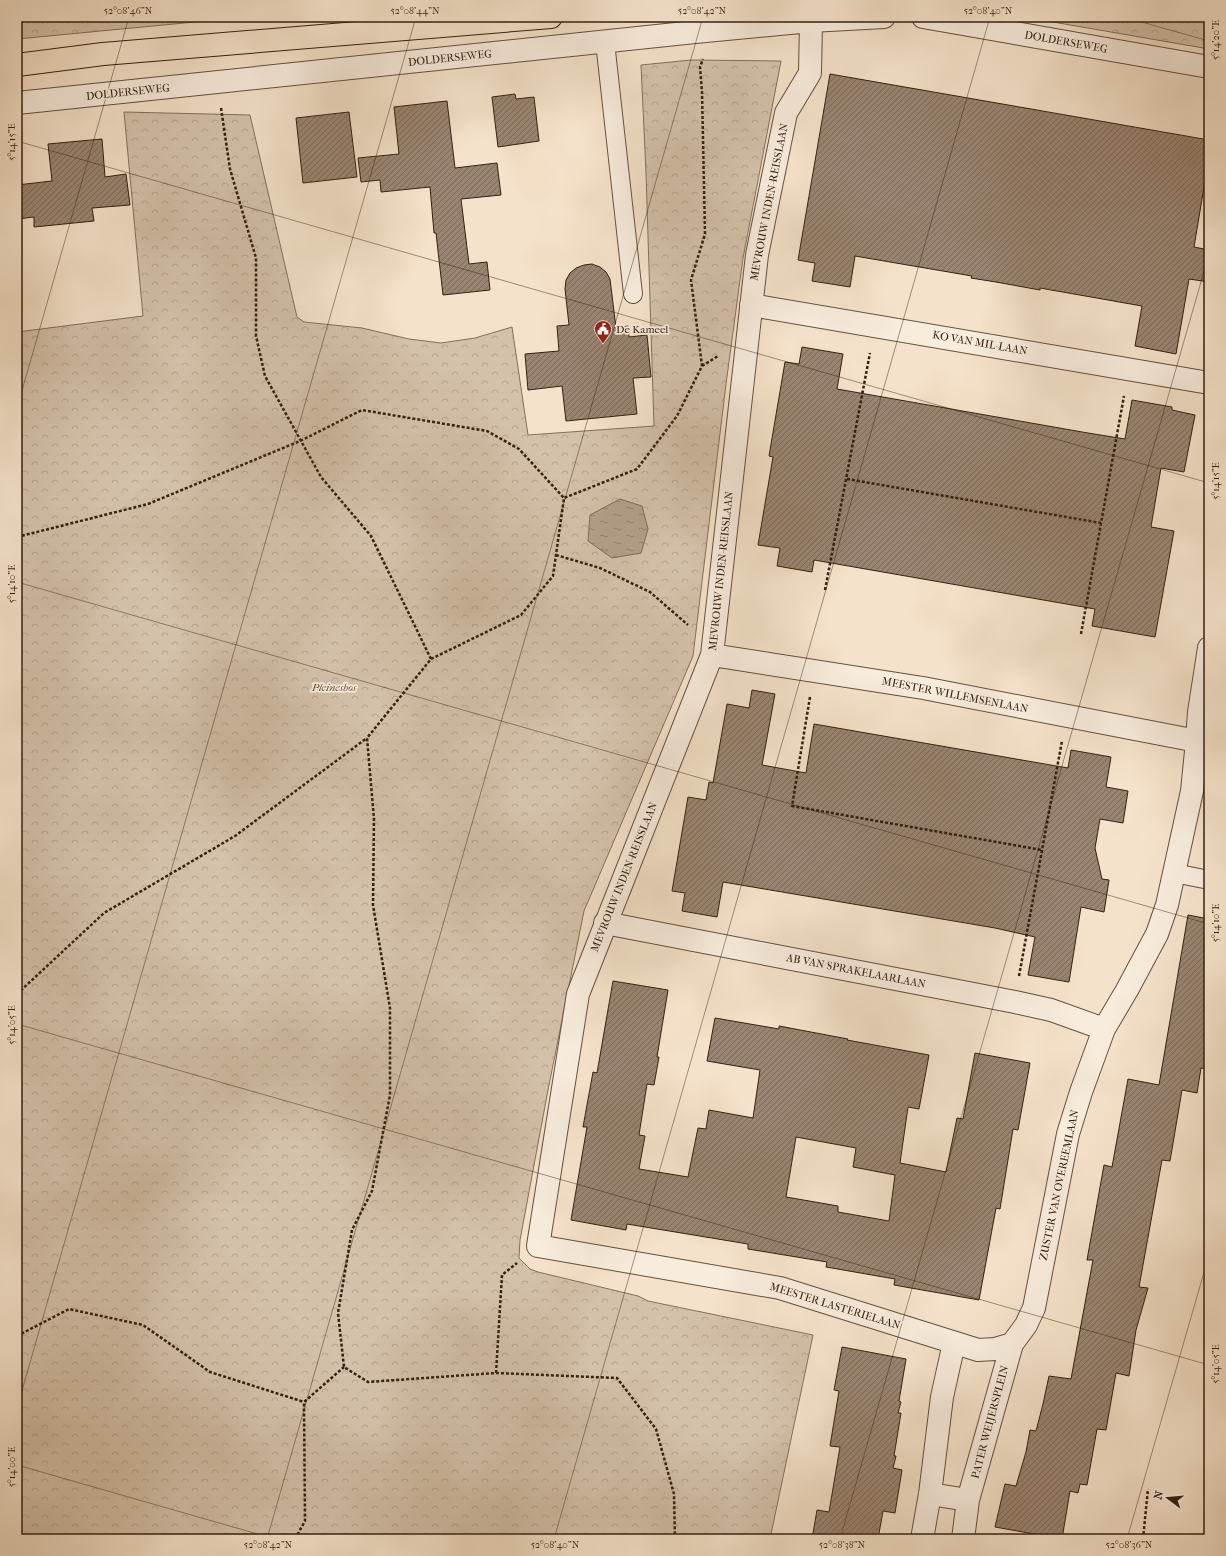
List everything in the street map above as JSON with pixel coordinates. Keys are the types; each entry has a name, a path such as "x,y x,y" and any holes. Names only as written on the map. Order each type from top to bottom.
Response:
{"main road":[{"path":"17,65 103,54 551,17"}],"street":[{"name":"DOLDERSEWEG","path":"17,103 709,31 811,21 884,17"},
{"name":"DOLDERSEWEG","path":"923,17 1209,67"},
{"name":"MEVROUW INDEN-REISSLAAN","path":"538,1246 578,994 712,655 757,255 786,113 810,73 811,21"},
{"name":"KO VAN MIL-LAAN","path":"751,305 1209,383"},
{"name":"ZUSTER VAN OVEREEMLAAN","path":"1012,1344 1026,1325 1034,1308 1068,1134 1081,1092 1104,1029 1128,990 1157,934 1167,905 1203,742 1199,712 1209,648"},
{"name":"MEESTER WILLEMSENLAAN","path":"712,655 923,688 1203,742"},
{"name":"AB VAN SPRAKELAARLAAN","path":"605,923 1014,1002 1051,1010 1104,1029"},
{"name":"MEESTER LASTERIELAAN","path":"538,1246 780,1288 978,1350 995,1349 1012,1344"},
{"path":"922,1539 930,1494 942,1397 954,1342"},
{"name":"PATER WEIJERSPLEIN","path":"963,1539 968,1500 1012,1344"},
{"path":"930,1494 968,1500"}],"lane":[{"path":"605,42 633,294"},
{"path":"1174,873 1209,880"}],"path":[{"path":"564,498 637,469 677,416 702,366 691,280 705,234 702,92 700,67 709,31"},
{"path":"217,82 230,169 256,258 256,336 265,376 321,477 371,536 431,659"},
{"path":"825,590 869,365 873,325"},
{"path":"1081,634 1129,369"},
{"path":"17,537 148,504 300,441 362,410 486,431 519,449 564,498"},
{"path":"848,478 1101,523"},
{"path":"17,994 104,913 235,836 368,738 431,659 521,615 553,576 564,498"},
{"path":"556,555 600,568 650,592 687,623 712,655"},
{"path":"815,671 792,806 1042,850"},
{"path":"1014,1002 1066,716"},
{"path":"344,1367 338,1313 352,1230 372,1191 390,1095 390,1008 374,905 374,819 368,738"},
{"path":"496,1373 502,1275 538,1246"},
{"path":"17,1336 69,1309 142,1325 210,1372 304,1402"},
{"path":"344,1367 368,1382 496,1373 617,1378 656,1429 674,1494 676,1539"},
{"path":"295,1539 305,1521 304,1402 344,1367"},
{"path":"1143,1539 1148,1489"}],"green space":[{"path":"17,17 247,17 17,39"},
{"path":"1024,17 1209,17 1209,49"},
{"name":"Pleinesbos","path":"691,60 781,61 743,258 693,656 584,911 548,1090 520,1240 519,1258 530,1269 538,1272 638,1296 648,1301 813,1335 770,1539 17,1539 17,332 143,316 124,112 250,115 297,317 304,322 362,328 409,339 441,343 475,338 512,327 528,435 654,426 641,65"}],"water":[{"path":"620,499 642,506 648,529 641,553 612,558 588,541 590,515"}],"building":[{"path":"830,74 1209,140 1209,182 1205,181 1194,247 1209,250 1209,282 1189,279 1176,354 1135,346 1142,306 1040,288 1040,290 971,278 972,276 855,256 850,287 812,281 815,263 798,260"},
{"path":"515,94 516,99 534,97 539,141 498,147 492,97"},
{"path":"447,101 455,168 497,163 501,195 461,199 469,264 487,262 490,290 443,295 436,233 434,233 430,187 381,192 380,180 361,182 358,158 399,154 394,107"},
{"path":"349,112 357,177 303,183 296,118"},
{"path":"102,139 105,177 126,174 130,205 92,208 94,221 34,227 34,217 17,219 17,185 52,181 48,144"},
{"name":"De Kameel","path":"592,264 600,267 606,272 610,279 616,328 628,326 629,337 647,335 651,377 633,378 637,414 566,421 562,386 528,390 525,354 559,351 557,326 569,325 565,289 566,280 570,273 576,268"},
{"path":"802,347 843,354 837,389 1088,433 1125,439 1132,400 1172,407 1172,410 1195,415 1184,472 1161,468 1151,527 1174,531 1155,637 1092,626 1095,609 814,560 812,572 777,566 780,548 758,545 773,457 769,456 785,362 799,364"},
{"path":"752,690 775,694 762,765 806,773 814,724 1068,768 1071,750 1111,757 1106,787 1128,791 1123,823 1100,819 1095,848 1102,879 1109,880 1104,912 1081,907 1069,982 1028,975 1035,937 995,928 723,882 717,917 682,911 685,893 672,891 688,797 706,800 709,782 713,783 727,704 749,708"},
{"path":"1188,915 1209,919 1209,1056 1207,1069 1201,1068 1197,1093 1182,1090 1170,1161 1162,1160 1139,1287 1148,1288 1136,1330 1129,1376 1116,1373 1106,1430 1097,1429 1087,1485 1080,1484 1078,1493 1070,1491 1062,1539 995,1527 1005,1484 1016,1486 1026,1452 1030,1430 1036,1431 1049,1376 1071,1379 1093,1260 1087,1260 1104,1165 1112,1167 1128,1079 1159,1085"},
{"path":"613,981 668,990 654,1085 647,1084 639,1135 645,1136 639,1169 688,1177 698,1128 706,1129 709,1110 753,1118 760,1070 707,1061 715,1018 779,1029 779,1026 929,1055 919,1109 908,1107 900,1163 946,1172 957,1118 963,1119 975,1053 1030,1063 1018,1130 1013,1129 1000,1209 996,1208 979,1300 894,1285 895,1279 826,1267 827,1262 748,1249 748,1244 627,1224 626,1230 571,1220 587,1127 583,1127 593,1072 597,1073","holes":["796,1137 856,1148 853,1167 895,1175 889,1221 838,1212 838,1206 786,1197"]},
{"path":"842,1347 906,1359 899,1401 901,1402 898,1413 901,1413 894,1456 896,1456 893,1468 902,1470 895,1513 883,1511 878,1539 812,1539 817,1510 829,1512 840,1447 830,1446 839,1391 834,1390"}],"place":[{"name":"De Kameel","path":"603,344"}]}
